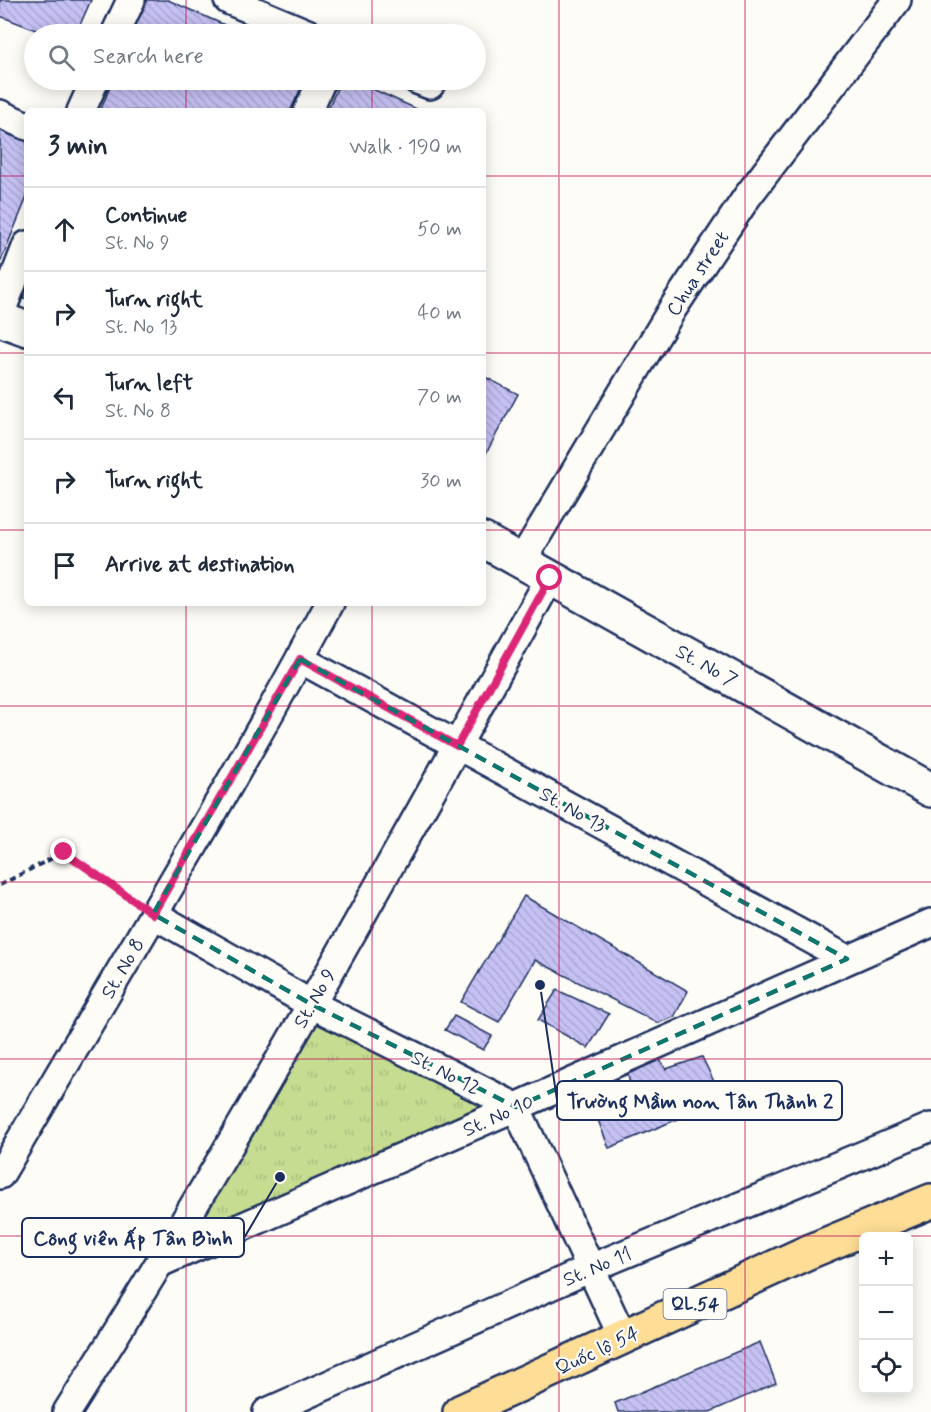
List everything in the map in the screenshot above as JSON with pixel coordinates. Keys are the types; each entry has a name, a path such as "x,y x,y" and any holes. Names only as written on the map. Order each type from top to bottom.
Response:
{"highway":[{"name":"Quốc lộ 54","path":"460,1412 806,1253 931,1201"}],"main road":[{"path":"0,317 24,328"},
{"name":"St. No 7","path":"486,542 931,790"}],"street":[{"path":"119,24 130,0"},
{"path":"228,0 285,24"},
{"name":"Chua street","path":"521,562 673,308 747,197 897,0"},
{"path":"82,108 90,90"},
{"path":"309,108 317,90"},
{"path":"0,114 24,125"},
{"path":"0,317 24,253"},
{"name":"St. No 9","path":"68,1412 162,1262 311,1004 550,578"},
{"name":"St. No 8","path":"0,1175 153,914 328,606"},
{"name":"St. No 13","path":"300,659 847,959"},
{"name":"St. No 12","path":"153,914 311,1004 516,1107"},
{"name":"St. No 10","path":"162,1262 931,922"},
{"path":"516,1107 623,1338"},
{"name":"St. No 11","path":"267,1412 591,1268 931,1127"}],"path":[{"path":"0,885 64,852 153,914"}],"highlighted area":[{"path":"300,659 847,959 516,1107 311,1004 153,914"}],"green space":[{"path":"318,1017 492,1108 182,1245"}],"building":[{"path":"0,0 91,0 80,24 24,25 0,16"},
{"path":"146,0 168,0 222,24 136,24"},
{"path":"109,90 300,90 291,108 101,108"},
{"path":"336,90 375,90 414,108 328,108"},
{"path":"0,127 24,138 24,204 0,263"},
{"path":"486,378 518,394 486,453"},
{"path":"524,896 688,991 674,1017 658,1023 535,960 499,1022 461,1002"},
{"path":"557,990 609,1014 588,1048 538,1020"},
{"path":"454,1016 492,1036 483,1050 445,1030"},
{"path":"658,1057 666,1069 702,1057 723,1100 609,1148 590,1100 630,1085 627,1069"},
{"path":"760,1342 776,1383 710,1412 618,1412 615,1403"}],"place":[{"name":"Trường Mầm non Tân Thành 2","path":"540,985"},
{"name":"Công viên Ấp Tân Bình","path":"280,1177"}],"route":[{"path":"64,852 153,914 300,659 457,746 550,578"}]}
